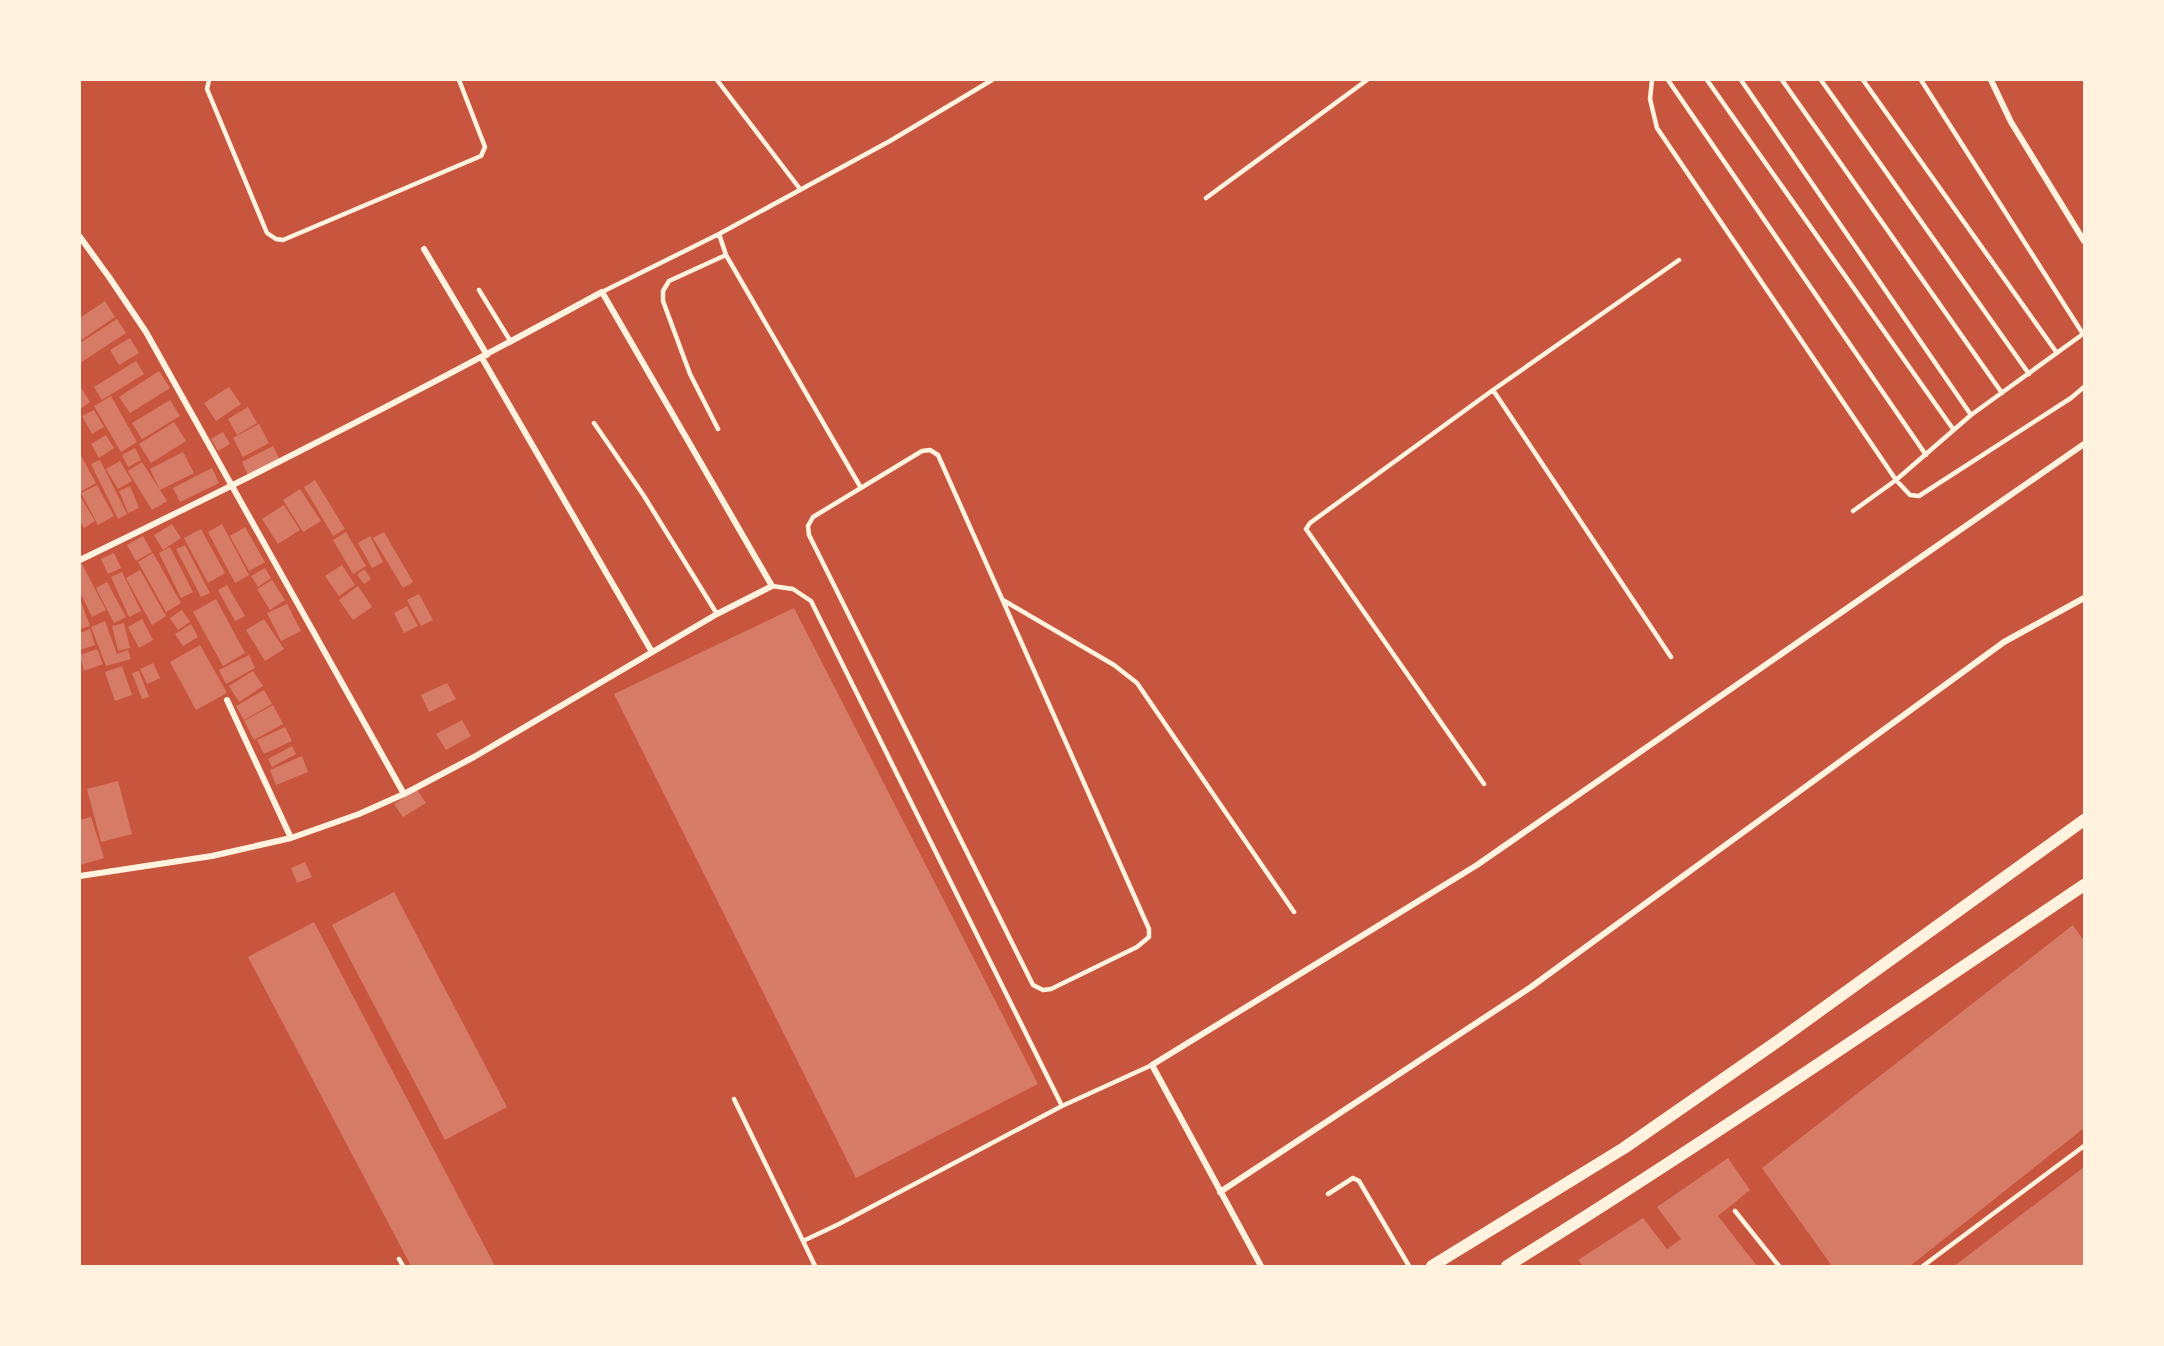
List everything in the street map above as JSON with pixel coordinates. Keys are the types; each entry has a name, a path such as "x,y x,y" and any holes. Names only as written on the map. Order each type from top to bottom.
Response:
{"main road":[{"path":"1432,1266 1624,1148 1778,1041 2085,820"},
{"path":"1507,1266 1782,1090 2085,885"}],"street":[{"path":"1991,80 2011,122 2085,241"},
{"path":"80,237 146,332 404,794"},
{"path":"424,249 652,652"},
{"path":"80,560 232,487 511,342 602,292 772,586 717,614 528,727 404,794 359,814 291,838 212,856 80,876"},
{"path":"1261,1266 1152,1065 1477,865 2085,444"},
{"path":"1220,1192 1531,987 2004,642 2085,598"},
{"path":"226,700 291,838"}],"lane":[{"path":"209,80 207,88 267,233 276,239 283,240 481,156 485,147 459,80"},
{"path":"717,80 801,189"},
{"path":"602,292 761,212 890,141 992,80"},
{"path":"1206,198 1367,80"},
{"path":"1652,80 1650,99 1657,128 1896,480 1910,495 1919,496 2085,387"},
{"path":"1668,80 1926,455"},
{"path":"1707,80 1953,429"},
{"path":"1741,80 1971,415"},
{"path":"1782,80 2002,393"},
{"path":"1821,80 2029,374"},
{"path":"1863,80 2057,353"},
{"path":"1853,511 1896,480 1971,415 2084,335 1921,80"},
{"path":"719,234 726,255 861,488"},
{"path":"718,429 690,374 663,301 663,291 669,281 726,255"},
{"path":"1484,784 1306,529 1310,523 1493,390 1679,260"},
{"path":"479,290 511,342"},
{"path":"1493,390 1671,657"},
{"path":"594,423 645,496 717,614"},
{"path":"930,450 938,455 1003,600 1149,929 1149,937 1137,947 1051,989 1043,990 1033,985 809,535 808,526 813,517 922,451 930,450"},
{"path":"772,586 793,589 811,601 1062,1106"},
{"path":"1003,600 1114,665 1137,683 1294,912"},
{"path":"803,1241 1062,1106 1152,1065"},
{"path":"734,1099 815,1266"},
{"path":"1923,1266 2085,1146"},
{"path":"1328,1194 1353,1178 1359,1181 1410,1266"},
{"path":"1735,1211 1779,1266"},
{"path":"399,1259 403,1266"}],"building":[{"path":"105,301 115,317 80,341 80,318"},
{"path":"117,319 126,333 80,363 80,343"},
{"path":"130,338 139,353 119,365 110,350"},
{"path":"136,361 144,374 102,400 94,387"},
{"path":"159,371 170,388 130,413 119,397"},
{"path":"80,386 90,402 80,409"},
{"path":"229,387 241,404 216,421 204,403"},
{"path":"111,396 137,442 121,452 94,406"},
{"path":"170,400 180,416 142,439 132,423"},
{"path":"248,407 257,423 237,435 228,419"},
{"path":"94,410 104,427 92,434 82,416"},
{"path":"174,422 186,441 151,463 139,444"},
{"path":"259,424 269,443 243,457 233,438"},
{"path":"223,432 230,444 218,451 211,439"},
{"path":"106,435 114,448 99,458 91,444"},
{"path":"273,446 280,460 249,477 242,462"},
{"path":"135,448 141,460 128,467 122,455"},
{"path":"183,452 194,473 160,490 150,469"},
{"path":"80,454 96,483 80,492"},
{"path":"100,460 127,514 118,519 91,464"},
{"path":"120,461 132,481 118,489 106,469"},
{"path":"142,462 167,501 152,510 128,471"},
{"path":"212,468 219,483 180,502 173,488"},
{"path":"315,480 345,529 333,536 304,487"},
{"path":"97,485 114,516 98,525 81,493"},
{"path":"130,486 139,508 128,513 119,491"},
{"path":"300,489 321,521 303,532 283,500"},
{"path":"80,496 95,521 84,528 80,521"},
{"path":"284,505 300,530 278,544 262,519"},
{"path":"172,524 181,538 163,550 154,535"},
{"path":"222,524 249,575 235,583 208,532"},
{"path":"245,527 265,562 249,571 230,536"},
{"path":"201,529 225,573 208,583 184,538"},
{"path":"346,532 366,566 353,574 333,540"},
{"path":"384,532 413,582 403,588 373,538"},
{"path":"143,536 152,552 136,561 127,545"},
{"path":"370,536 383,562 372,568 358,543"},
{"path":"185,545 210,593 201,597 176,549"},
{"path":"170,547 193,592 181,598 159,553"},
{"path":"114,553 121,568 108,574 101,559"},
{"path":"153,553 181,603 166,612 138,562"},
{"path":"82,564 106,610 92,617 80,592 80,565"},
{"path":"342,565 355,585 339,596 325,576"},
{"path":"265,568 271,578 258,587 251,576"},
{"path":"364,569 371,579 364,584 357,575"},
{"path":"140,570 166,616 152,625 126,578"},
{"path":"122,572 141,611 129,617 111,577"},
{"path":"272,580 285,600 270,610 257,589"},
{"path":"107,582 126,617 114,623 96,588"},
{"path":"227,585 245,616 235,621 218,590"},
{"path":"358,586 372,607 353,620 339,600"},
{"path":"419,594 433,620 421,626 407,600"},
{"path":"80,599 90,626 80,629"},
{"path":"216,599 245,653 223,666 193,612"},
{"path":"287,604 301,631 281,641 267,613"},
{"path":"407,606 418,626 404,633 394,613"},
{"path":"794,608 1038,1084 856,1178 614,694"},
{"path":"182,610 190,622 178,630 170,618"},
{"path":"142,619 153,640 139,648 128,627"},
{"path":"264,619 284,649 265,661 246,630"},
{"path":"105,621 117,654 128,650 131,659 106,666 91,627"},
{"path":"124,623 130,648 118,651 112,626"},
{"path":"191,624 198,637 183,646 175,634"},
{"path":"90,629 95,645 80,650 80,633"},
{"path":"200,645 227,693 196,710 170,662"},
{"path":"97,649 103,664 84,671 80,655"},
{"path":"249,655 255,668 226,684 219,670"},
{"path":"153,663 160,678 147,684 140,669"},
{"path":"122,666 132,695 115,701 105,672"},
{"path":"139,671 149,697 142,699 132,673"},
{"path":"253,671 263,686 239,702 229,686"},
{"path":"447,683 456,699 429,712 421,695"},
{"path":"264,690 272,704 244,720 236,706"},
{"path":"273,705 283,724 254,740 244,721"},
{"path":"462,720 471,736 446,750 436,734"},
{"path":"285,727 292,741 264,754 257,740"},
{"path":"292,746 296,754 272,767 268,759"},
{"path":"302,756 308,772 276,785 270,770"},
{"path":"118,781 132,834 101,842 87,789"},
{"path":"417,790 426,803 403,817 394,804"},
{"path":"91,817 104,858 80,865 80,820"},
{"path":"305,862 312,877 297,883 291,868"},
{"path":"394,892 507,1107 445,1140 332,925"},
{"path":"314,922 495,1266 411,1266 248,957"},
{"path":"2073,925 2084,941 2084,1128 1910,1266 1832,1266 1762,1168"},
{"path":"1728,1158 1750,1190 1718,1216 1757,1266 1583,1266 1578,1260 1643,1218 1667,1249 1681,1239 1657,1207"},
{"path":"2084,1167 2084,1266 1954,1266 1962,1260"}]}
